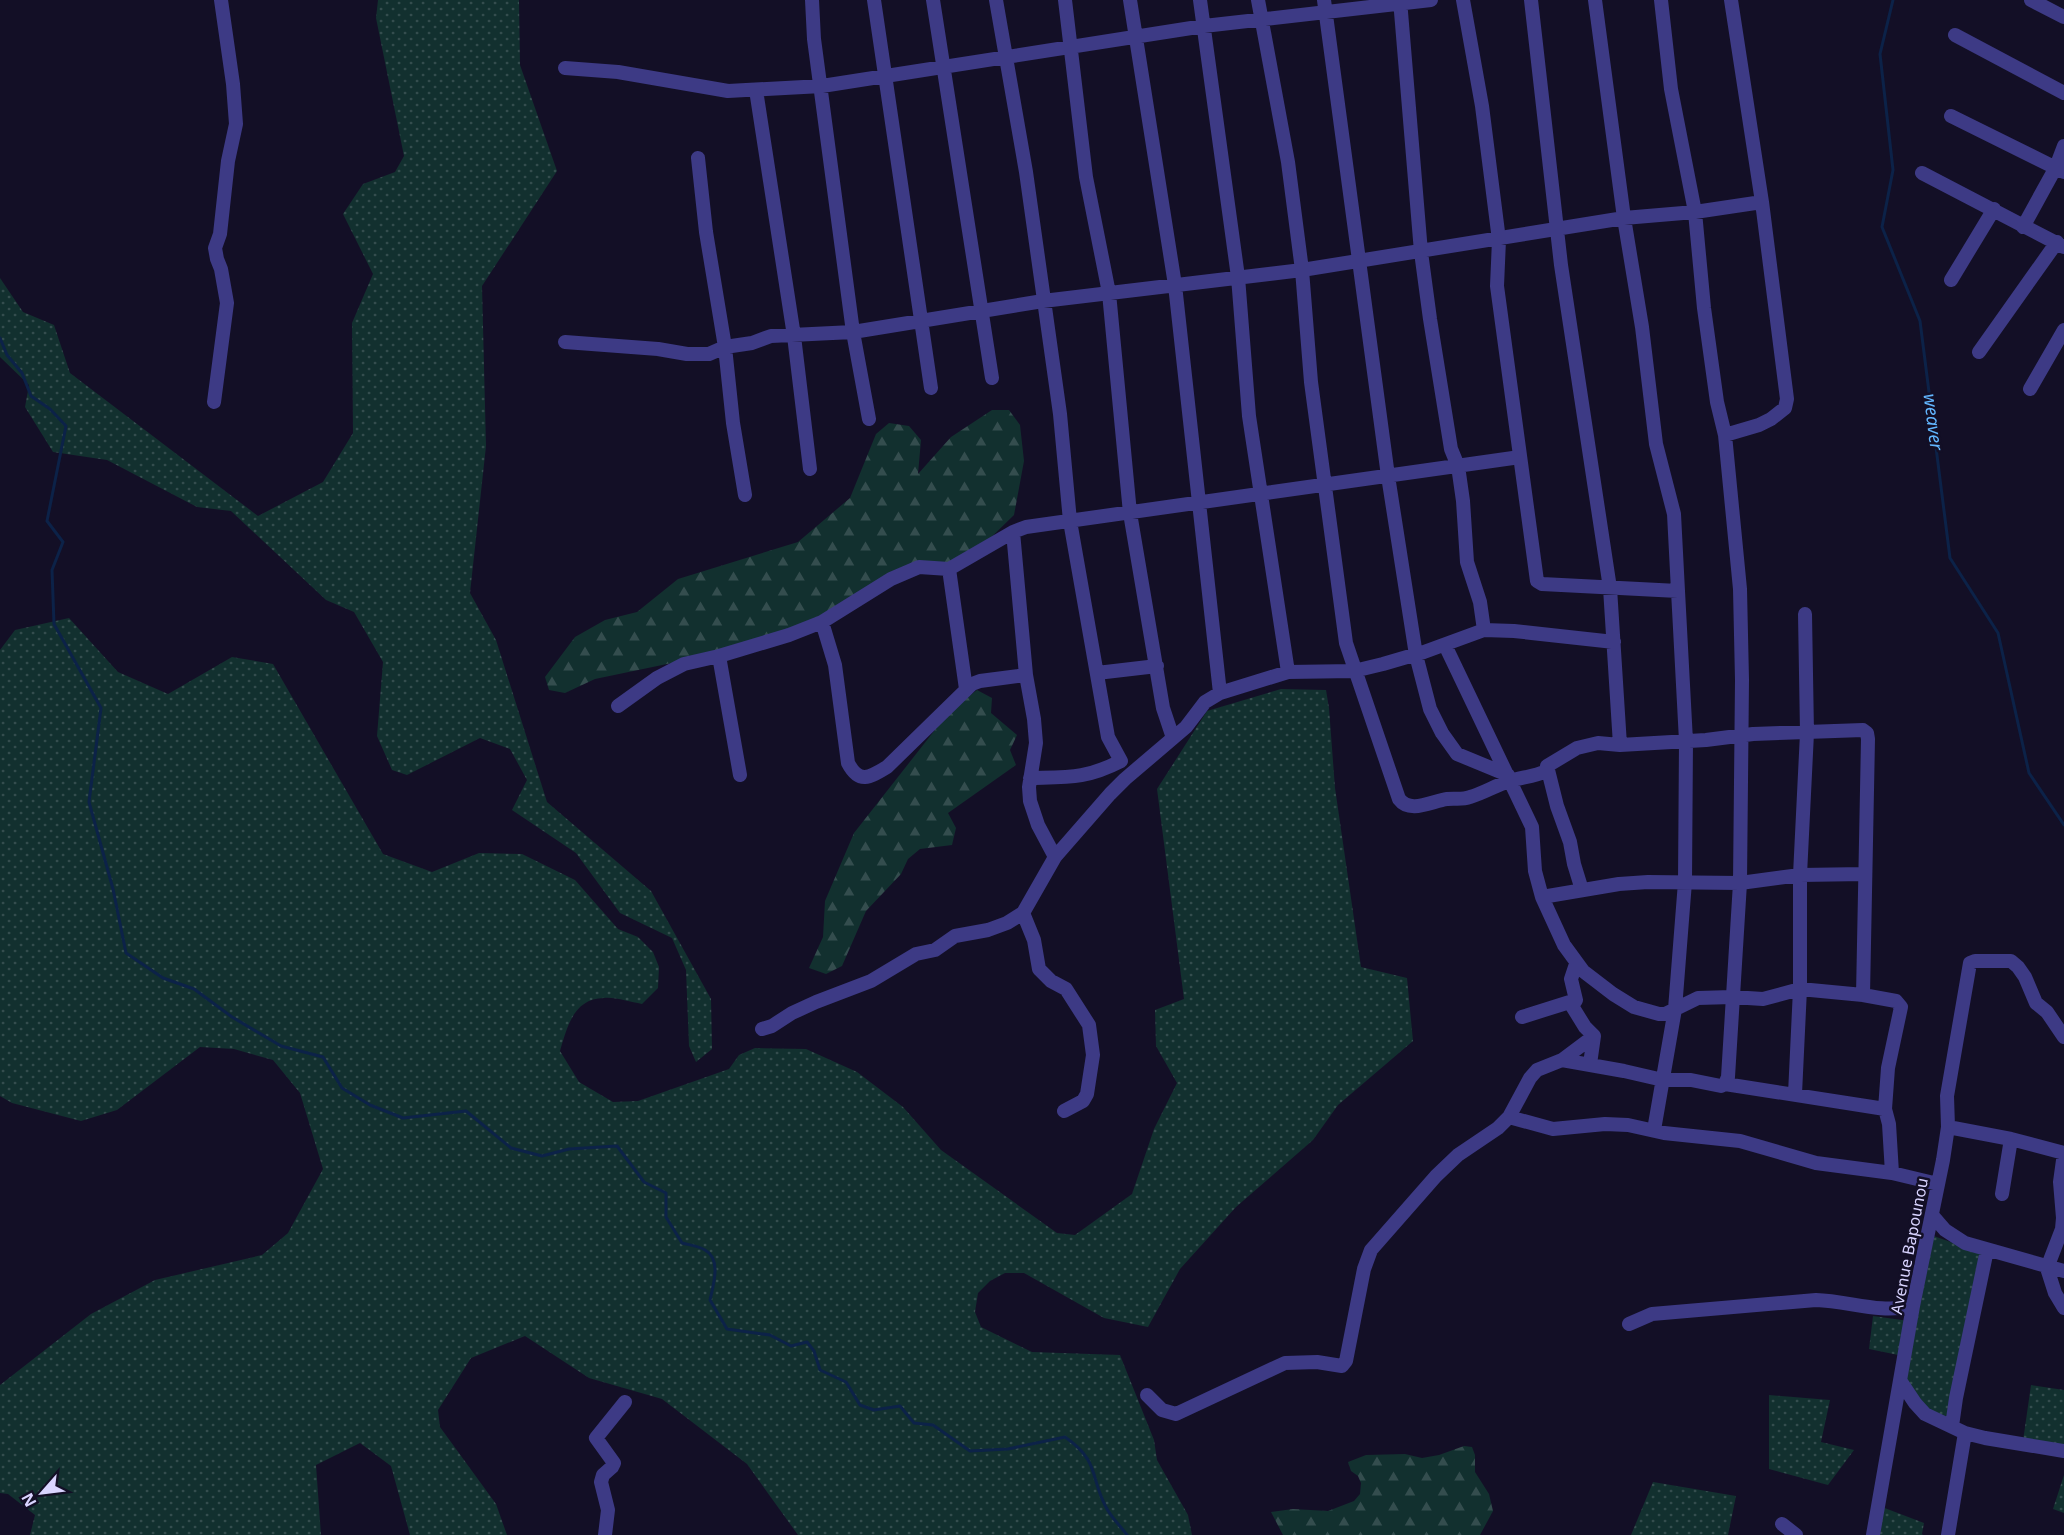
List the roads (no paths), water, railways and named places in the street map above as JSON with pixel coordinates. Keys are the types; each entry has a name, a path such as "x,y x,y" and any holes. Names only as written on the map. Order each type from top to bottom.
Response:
{"street":[{"path":"214,402 226,303 215,248 220,234 228,161 236,124 233,84 221,0"},
{"path":"812,0 814,39 853,332 869,419"},
{"path":"874,0 931,388"},
{"path":"933,0 992,378"},
{"path":"996,0 1026,172 1060,414 1070,521 1108,737 1130,774"},
{"path":"1065,0 1086,177 1109,293 1130,513 1164,716 1173,738"},
{"path":"1130,0 1134,37 1175,285 1220,693"},
{"path":"1200,0 1238,277 1249,416 1288,672"},
{"path":"1258,0 1288,162 1302,270 1311,382 1346,643 1402,804 1417,806 1461,799 1509,778 1535,776 1546,771 1547,766 1577,748 1598,743 1620,745 1863,730 1867,733 1863,994"},
{"path":"565,68 618,72 728,91 822,86 1204,26 1261,21 1325,6 1431,0"},
{"path":"1463,0 1482,106 1499,240 1497,286 1537,581 1539,584 1678,591"},
{"path":"1532,0 1557,230 1610,588 1620,745"},
{"path":"1595,0 1624,218 1642,327 1656,444 1674,514 1686,741 1685,882 1675,1009 1654,1130"},
{"path":"1661,0 1671,89 1695,212 1715,390 1725,435 1741,613 1740,883 1728,1077 1725,1084"},
{"path":"1725,435 1771,419 1785,408 1786,399 1762,202 1731,0"},
{"path":"2031,0 2064,17"},
{"path":"1400,1 1421,252 1451,449 1458,466 1467,562 1480,602 1484,630"},
{"path":"1325,6 1388,476 1416,655 1430,709 1442,733 1457,754 1509,778"},
{"path":"1955,35 2064,93"},
{"path":"756,90 794,336 810,469"},
{"path":"1951,116 2060,169"},
{"path":"2023,227 2060,169 2064,146"},
{"path":"698,158 705,232 725,347 733,423 746,495"},
{"path":"1922,173 1994,209 2023,227 2060,244 1979,351"},
{"path":"565,342 708,354 725,347 752,343 771,336 853,332 1043,301 1302,270 1624,218 1695,212 1762,202"},
{"path":"1951,280 1994,209"},
{"path":"2030,389 2064,330"},
{"path":"618,706 657,678 684,664 789,635 822,622 891,579 919,567 949,569 1013,532 1026,527 1520,457"},
{"path":"1013,532 1026,675 1036,743 1030,778 1030,801 1055,857"},
{"path":"949,569 966,689"},
{"path":"1795,1095 1800,989 1800,875 1807,733 1805,614"},
{"path":"822,622 835,665 848,763 853,773 861,777 873,776 887,768 966,689 980,681 1026,675"},
{"path":"762,1029 816,1002 871,981 916,954 935,950 955,936 988,930 1007,923 1023,913 1055,857 1110,794 1195,717 1205,702 1220,693 1288,672 1354,670 1416,655 1484,630 1614,642"},
{"path":"1445,645 1532,827 1535,871 1542,897 1564,945 1576,964 1613,994 1634,1007 1659,1014 1698,998 1763,999 1800,989 1863,994 1896,1000 1901,1007 1888,1068 1885,1109 1889,1124 1892,1173"},
{"path":"719,656 740,775"},
{"path":"1097,673 1156,666"},
{"path":"1030,778 1086,775 1100,771 1121,760"},
{"path":"1547,766 1557,806 1570,842 1581,890"},
{"path":"1542,897 1648,882 1740,883 1800,875 1865,874"},
{"path":"1023,913 1034,940 1039,969 1051,981 1066,989 1089,1025 1093,1055 1087,1094 1083,1101 1064,1111"},
{"name":"Avenue Bapounou","path":"1873,1535 1901,1382 1912,1306 1948,1126 1947,1096 1970,963 2011,961 2025,977 2036,1003 2047,1012 2064,1037"},
{"path":"1576,964 1571,979 1576,1000 1572,1006 1585,1027 1594,1036"},
{"path":"1522,1017 1576,1000"},
{"path":"1147,1395 1162,1410 1176,1414 1285,1363 1317,1362 1340,1366 1344,1364 1364,1269 1371,1250 1436,1176 1458,1155 1498,1128 1509,1117 1530,1078 1537,1070 1562,1060 1594,1036"},
{"path":"1590,1064 1594,1036"},
{"path":"1562,1060 1663,1080 1691,1080 1722,1086 1725,1084 1885,1109"},
{"path":"1509,1117 1553,1129 1605,1124 1628,1125 1670,1134 1740,1141 1816,1163 1892,1173 1938,1184"},
{"path":"1948,1126 2011,1138 2064,1153 2060,1182 2063,1218 2047,1268 2055,1293 2064,1308"},
{"path":"2002,1194 2011,1138"},
{"path":"1932,1215 1954,1238 2047,1268 2064,1271"},
{"path":"1952,1426 1988,1250"},
{"path":"1629,1324 1652,1314 1816,1300 1836,1301 1883,1310 1912,1306"},
{"path":"1901,1382 1925,1413 1965,1433 2064,1450"},
{"path":"605,1535 608,1510 601,1482 603,1474 614,1463 596,1438 626,1401"},
{"path":"1895,1414 1925,1413"},
{"path":"1948,1535 1965,1433"},
{"path":"1782,1524 1796,1535"}],"waterway":[{"name":"weaver","path":"1893,0 1880,54 1893,170 1882,227 1920,321 1950,558 1998,633 2029,773 2064,825"},
{"path":"0,338 7,355 22,373 31,396 50,409 66,426 47,521 63,542 52,570 54,624 101,708 89,802 113,889 126,953 163,978 194,989 232,1017 281,1046 323,1057 342,1088 370,1105 403,1118 466,1111 511,1148 542,1156 569,1149 617,1146 644,1182 666,1193 666,1217 682,1243 700,1248 710,1254 715,1266 710,1300 727,1329 770,1335 791,1346 807,1342 814,1351 820,1370 846,1382 860,1405 874,1410 900,1406 914,1423 933,1425 970,1451 1008,1449 1065,1437 1084,1454 1093,1470 1107,1509 1127,1535"}]}
